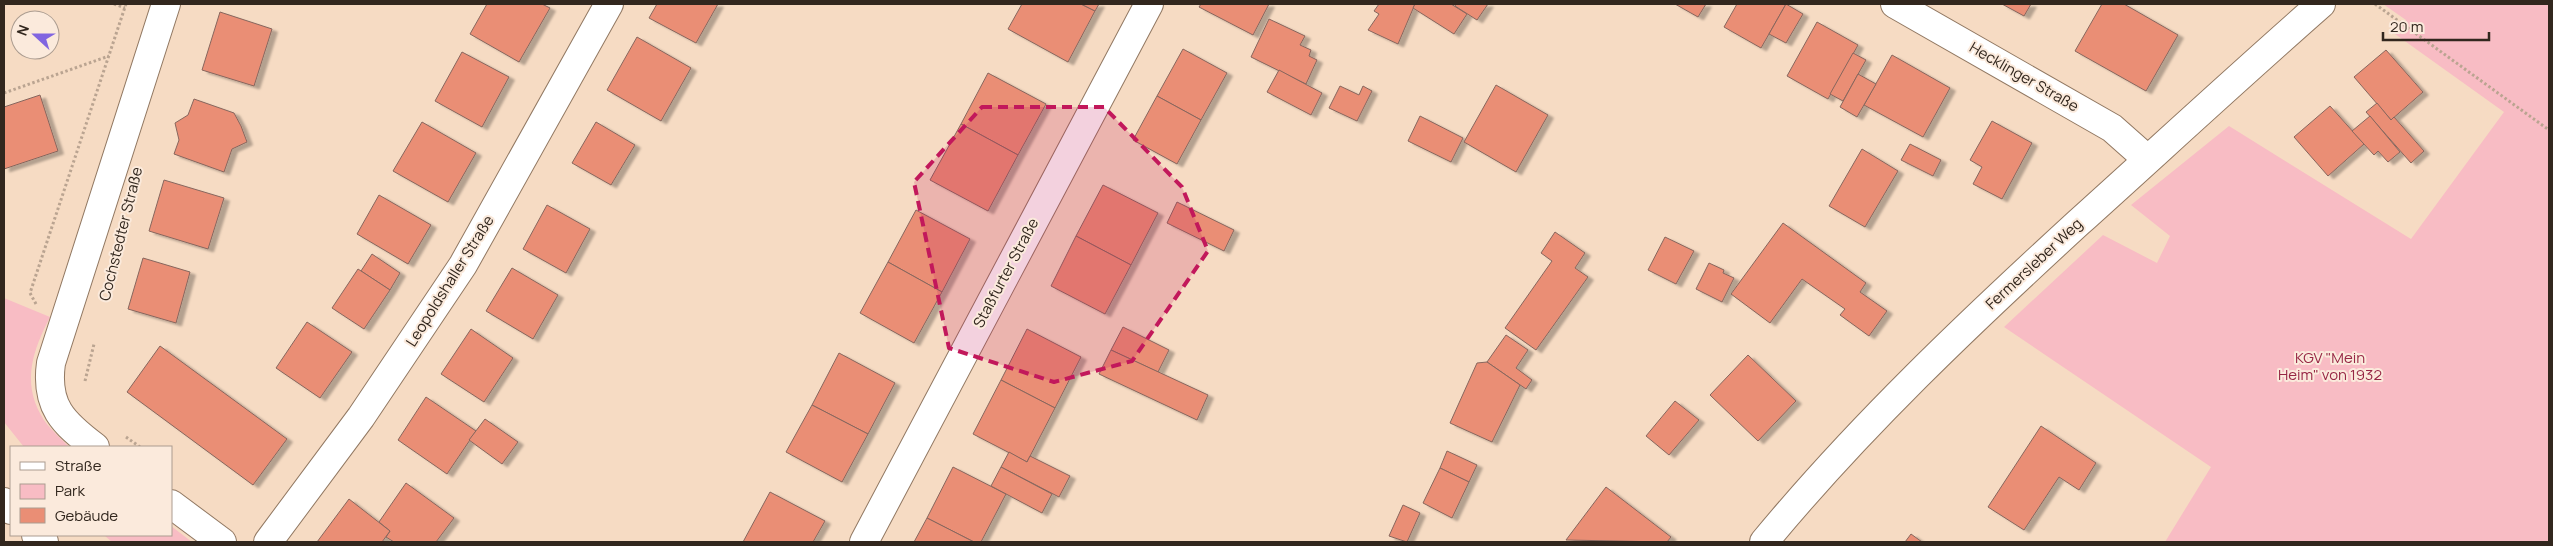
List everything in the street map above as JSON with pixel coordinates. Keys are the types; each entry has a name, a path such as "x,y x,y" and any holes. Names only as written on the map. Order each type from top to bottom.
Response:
{"main road":[{"name":"Cochstedter Straße","path":"94,446 66,423 53,402 49,380 57,342 144,67 166,4"},
{"name":"Leopoldshaller Straße","path":"268,542 361,417 463,265 609,4"},
{"name":"Staßfurter Straße","path":"864,542 1149,4"},
{"name":"Hecklinger Straße","path":"1895,4 2112,128 2147,159"},
{"name":"Fermersleber Weg","path":"1764,542 1831,467 1937,357 2147,159 2321,4"},
{"path":"172,505 222,542"}],"path":[{"path":"57,342 30,293 126,6 114,4"},
{"path":"2375,4 2549,130"},
{"path":"4,93 110,56 144,67"},
{"path":"86,389 85,380 96,334"},
{"path":"120,432 139,446"}],"highlighted area":[{"path":"982,107 1104,107 1182,187 1208,251 1132,361 1054,382 949,348 914,182"}],"green space":[{"name":"KGV \"Mein Heim\" von 1932","path":"2383,4 2549,4 2549,542 2165,542 2211,467 2004,327 2103,235 2157,263 2170,236 2131,205 2229,126 2411,239 2504,112 2395,34 2406,20"},
{"path":"4,298 50,317 39,341 32,366 32,390 35,402 44,419 68,446 23,446 4,422"},
{"path":"172,527 192,542 112,542 105,536 172,536"}],"building":[{"path":"487,4 542,4 550,8 519,62 470,34"},
{"path":"657,4 718,4 696,43 649,18"},
{"path":"1022,4 1081,4 1095,11 1068,62 1008,29"},
{"path":"1081,4 1099,4 1095,11"},
{"path":"1201,4 1269,4 1253,35 1199,7"},
{"path":"1379,4 1415,4 1398,44 1368,30 1379,14 1374,11"},
{"path":"1415,4 1451,4 1467,14 1454,34 1413,8"},
{"path":"1456,4 1488,4 1477,20 1455,6"},
{"path":"1675,4 1706,4 1698,17"},
{"path":"1737,4 1786,4 1761,48 1724,27"},
{"path":"1786,4 1803,14 1786,43 1769,34"},
{"path":"2002,4 2031,4 2024,16"},
{"path":"2102,4 2124,4 2178,35 2146,91 2075,51"},
{"path":"220,12 272,29 254,86 202,70"},
{"path":"1269,19 1305,36 1300,45 1311,50 1309,56 1317,60 1306,84 1251,57"},
{"path":"1817,22 1858,45 1828,99 1787,76"},
{"path":"637,37 691,68 661,121 607,90"},
{"path":"1183,49 1227,73 1201,120 1157,96"},
{"path":"2386,50 2423,92 2391,120 2354,77"},
{"path":"462,52 509,77 482,127 435,101"},
{"path":"1853,53 1866,60 1843,101 1830,94"},
{"path":"1892,55 1950,88 1923,137 1864,105"},
{"path":"1279,70 1322,93 1311,115 1267,92"},
{"path":"988,73 1046,104 1018,155 961,124"},
{"path":"1858,74 1876,84 1857,117 1840,107"},
{"path":"1496,85 1548,115 1516,172 1464,142"},
{"path":"1340,86 1359,95 1363,86 1372,91 1357,121 1329,108"},
{"path":"40,95 58,151 4,169 4,107"},
{"path":"1157,96 1201,120 1177,164 1133,140"},
{"path":"194,99 234,113 241,126 247,142 232,149 224,172 174,154 179,140 175,123 188,115"},
{"path":"2377,103 2391,120 2394,117 2424,151 2411,163 2366,112"},
{"path":"2330,106 2364,144 2328,176 2294,137"},
{"path":"1420,116 1463,138 1451,162 1408,141"},
{"path":"2370,116 2400,152 2388,162 2378,151 2374,155 2352,131"},
{"path":"1992,121 2032,143 2002,199 1973,184 1982,167 1970,160"},
{"path":"422,122 476,153 448,202 393,171"},
{"path":"596,122 635,145 611,185 572,163"},
{"path":"961,124 1018,155 988,211 930,180"},
{"path":"1910,144 1941,160 1933,176 1901,160"},
{"path":"1862,149 1898,171 1865,227 1829,206"},
{"path":"164,180 224,198 208,249 149,231"},
{"path":"1103,185 1158,213 1131,265 1076,236"},
{"path":"379,195 431,225 408,264 357,234"},
{"path":"1177,202 1234,230 1224,251 1167,223"},
{"path":"547,205 590,229 566,273 523,249"},
{"path":"916,210 970,239 942,292 888,262"},
{"path":"1783,223 1866,283 1860,292 1887,311 1869,336 1840,315 1845,309 1802,279 1770,323 1731,294"},
{"path":"1555,232 1585,253 1575,268 1588,277 1536,350 1505,328 1552,261 1541,253"},
{"path":"1076,236 1131,265 1105,314 1051,286"},
{"path":"1665,237 1694,251 1676,284 1648,270"},
{"path":"372,254 400,273 390,290 361,271"},
{"path":"143,258 190,272 176,323 128,309"},
{"path":"888,262 942,292 914,343 860,313"},
{"path":"1709,263 1724,270 1723,273 1734,278 1722,302 1696,289"},
{"path":"512,268 558,295 533,339 486,311"},
{"path":"358,269 390,290 364,329 332,308"},
{"path":"307,322 352,352 320,398 276,368"},
{"path":"1123,327 1169,350 1158,372 1111,350"},
{"path":"471,329 513,358 484,402 441,374"},
{"path":"1027,329 1081,357 1055,408 1001,380"},
{"path":"1506,335 1528,350 1516,368 1532,380 1526,389 1487,362"},
{"path":"160,346 287,439 253,485 127,392"},
{"path":"1111,350 1208,395 1197,420 1099,374"},
{"path":"839,353 895,383 868,434 812,405"},
{"path":"1748,355 1796,401 1758,441 1710,395"},
{"path":"1487,362 1520,385 1492,442 1450,423 1477,363"},
{"path":"1001,380 1055,408 1027,462 973,434"},
{"path":"426,397 476,431 447,474 398,440"},
{"path":"1675,401 1699,420 1669,455 1646,436"},
{"path":"812,405 868,434 842,482 786,452"},
{"path":"485,419 518,442 502,464 469,440"},
{"path":"2041,426 2096,463 2079,490 2059,477 2024,530 1988,507"},
{"path":"1447,451 1477,465 1469,482 1440,468"},
{"path":"1009,452 1027,462 1030,456 1070,476 1059,497 1001,467"},
{"path":"953,467 1006,494 981,542 974,542 927,518"},
{"path":"1001,467 1052,494 1042,513 991,486"},
{"path":"1440,468 1469,482 1452,518 1423,503"},
{"path":"406,483 454,518 436,542 394,542 386,537 390,531 379,522"},
{"path":"1606,487 1671,537 1667,542 1566,540"},
{"path":"770,492 825,521 813,542 743,542"},
{"path":"349,499 390,531 382,542 317,542"},
{"path":"1403,505 1420,513 1407,542 1389,536"},
{"path":"927,518 974,542 914,542"},
{"path":"1911,534 1922,542 1905,542"}]}
